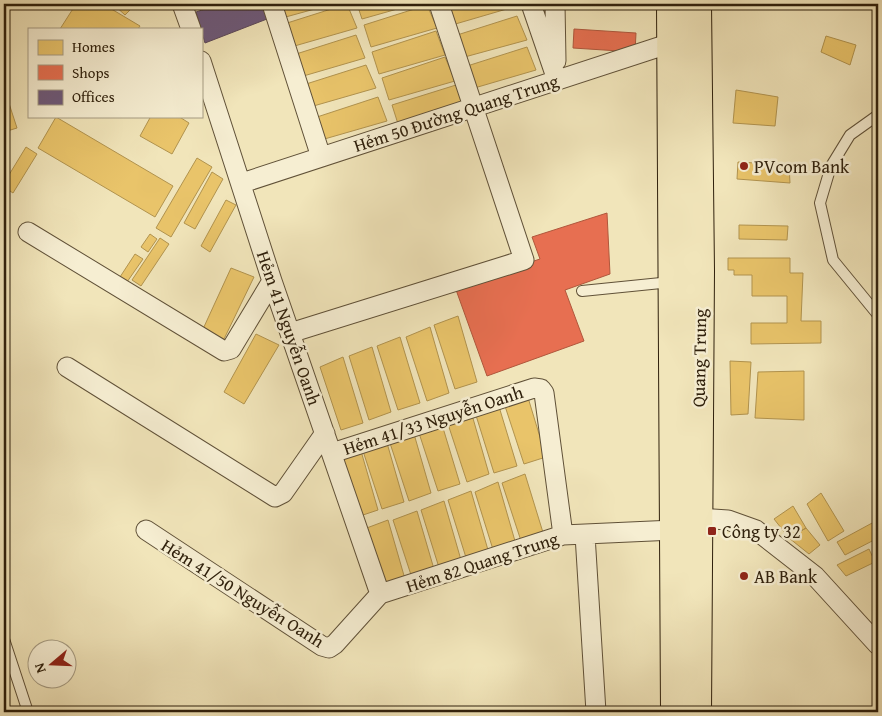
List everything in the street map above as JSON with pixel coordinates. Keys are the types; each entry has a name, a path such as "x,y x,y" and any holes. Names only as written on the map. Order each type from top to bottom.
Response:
{"main road":[{"name":"Quang Trung","path":"671,4 671,277 697,712"},
{"name":"Quang Trung","path":"675,712 700,271 697,4"},
{"path":"671,277 700,271"}],"street":[{"path":"182,4 191,28"},
{"path":"272,4 321,157"},
{"path":"290,333 524,260 439,4"},
{"path":"531,4 557,80"},
{"path":"555,4 557,80"},
{"name":"Hẻm 50 Đường Quang Trung","path":"242,183 671,43"},
{"name":"Hẻm 41 Nguyễn Oanh","path":"202,64 242,183 272,281 380,594"},
{"path":"28,232 224,351 231,349 272,281"},
{"path":"67,367 275,497 283,493 325,433"},
{"name":"Hẻm 41/33 Nguyễn Oanh","path":"332,453 534,388 541,389 544,393 563,535"},
{"name":"Hẻm 82 Quang Trung","path":"380,594 563,535 728,520 756,530 815,576 878,646"},
{"name":"Hẻm 41/50 Nguyễn Oanh","path":"146,530 322,646 329,648 336,644 380,594"},
{"path":"585,534 596,712"}],"lane":[{"path":"878,115 850,134 831,166 820,203 833,260 878,315"},
{"path":"582,291 671,277"},
{"path":"4,639 28,712"}],"building: Homes":[{"path":"76,4 103,4 140,26 139,28 61,28"},
{"path":"113,4 136,4 125,15"},
{"path":"277,4 333,4 282,18"},
{"path":"347,4 357,28 291,47 284,24"},
{"path":"357,4 415,4 362,19"},
{"path":"445,4 516,4 517,6 452,25"},
{"path":"427,5 437,28 371,47 364,25"},
{"path":"517,16 527,40 461,58 454,36"},
{"path":"436,31 445,55 379,74 372,52"},
{"path":"356,35 365,58 300,77 293,55"},
{"path":"826,36 856,45 850,65 821,52"},
{"path":"527,47 536,70 471,89 464,67"},
{"path":"445,57 455,81 389,100 382,78"},
{"path":"366,65 376,88 310,107 303,85"},
{"path":"456,85 465,108 399,127 392,105"},
{"path":"4,88 17,128 4,132"},
{"path":"736,90 778,97 775,126 733,123"},
{"path":"378,97 387,121 321,140 314,118"},
{"path":"55,118 58,118 173,186 155,217 38,148"},
{"path":"150,118 181,118 189,123 172,154 140,136"},
{"path":"26,147 37,154 13,193 4,187 4,183"},
{"path":"197,158 212,167 171,237 156,228"},
{"path":"738,162 789,165 790,183 737,179"},
{"path":"212,172 223,179 195,229 184,223"},
{"path":"226,200 236,205 210,252 201,246"},
{"path":"739,225 788,226 787,240 739,239"},
{"path":"150,234 157,239 148,252 141,247"},
{"path":"160,238 169,244 141,286 132,280"},
{"path":"135,254 143,259 127,282 120,277"},
{"path":"728,258 790,258 790,273 803,273 801,321 821,321 821,343 751,344 751,323 787,323 787,296 752,296 752,275 734,275 734,270 728,270"},
{"path":"231,268 254,277 224,339 203,329"},
{"path":"458,316 477,382 455,389 434,325"},
{"path":"430,327 449,393 427,401 406,337"},
{"path":"256,334 279,345 244,404 224,392"},
{"path":"400,337 420,403 398,410 377,346"},
{"path":"372,347 391,412 369,420 349,356"},
{"path":"343,357 363,423 341,430 320,367"},
{"path":"730,361 751,362 748,414 731,415"},
{"path":"804,371 804,420 755,418 758,372"},
{"path":"526,391 546,457 524,464 503,400"},
{"path":"497,400 517,466 494,473 474,409"},
{"path":"470,408 489,474 467,482 446,418"},
{"path":"440,418 460,484 438,491 417,427"},
{"path":"412,427 431,493 409,501 388,437"},
{"path":"385,436 404,502 382,509 361,445"},
{"path":"359,444 378,510 357,517 336,454"},
{"path":"525,474 545,539 523,547 502,483"},
{"path":"498,482 517,548 495,556 475,492"},
{"path":"471,491 490,557 468,564 448,500"},
{"path":"821,493 844,531 828,541 807,504"},
{"path":"444,501 463,567 441,574 421,510"},
{"path":"793,506 806,528 789,538 774,519"},
{"path":"417,511 436,576 414,584 393,520"},
{"path":"388,520 407,586 385,593 364,529"},
{"path":"874,522 878,528 878,538 845,555 837,542"},
{"path":"806,528 820,545 809,554 789,538"},
{"path":"869,549 875,562 846,576 837,565"}],"building: Shops":[{"path":"574,29 636,33 635,52 573,48"},
{"path":"607,213 610,274 565,290 584,341 487,376 455,287 540,259 532,237"}],"building: Offices":[{"path":"221,4 262,4 267,19 205,43 196,12"}],"place":[{"name":"PVcom Bank","path":"744,166"},
{"name":"Công ty 32","path":"712,531"},
{"name":"AB Bank","path":"744,576"}]}
